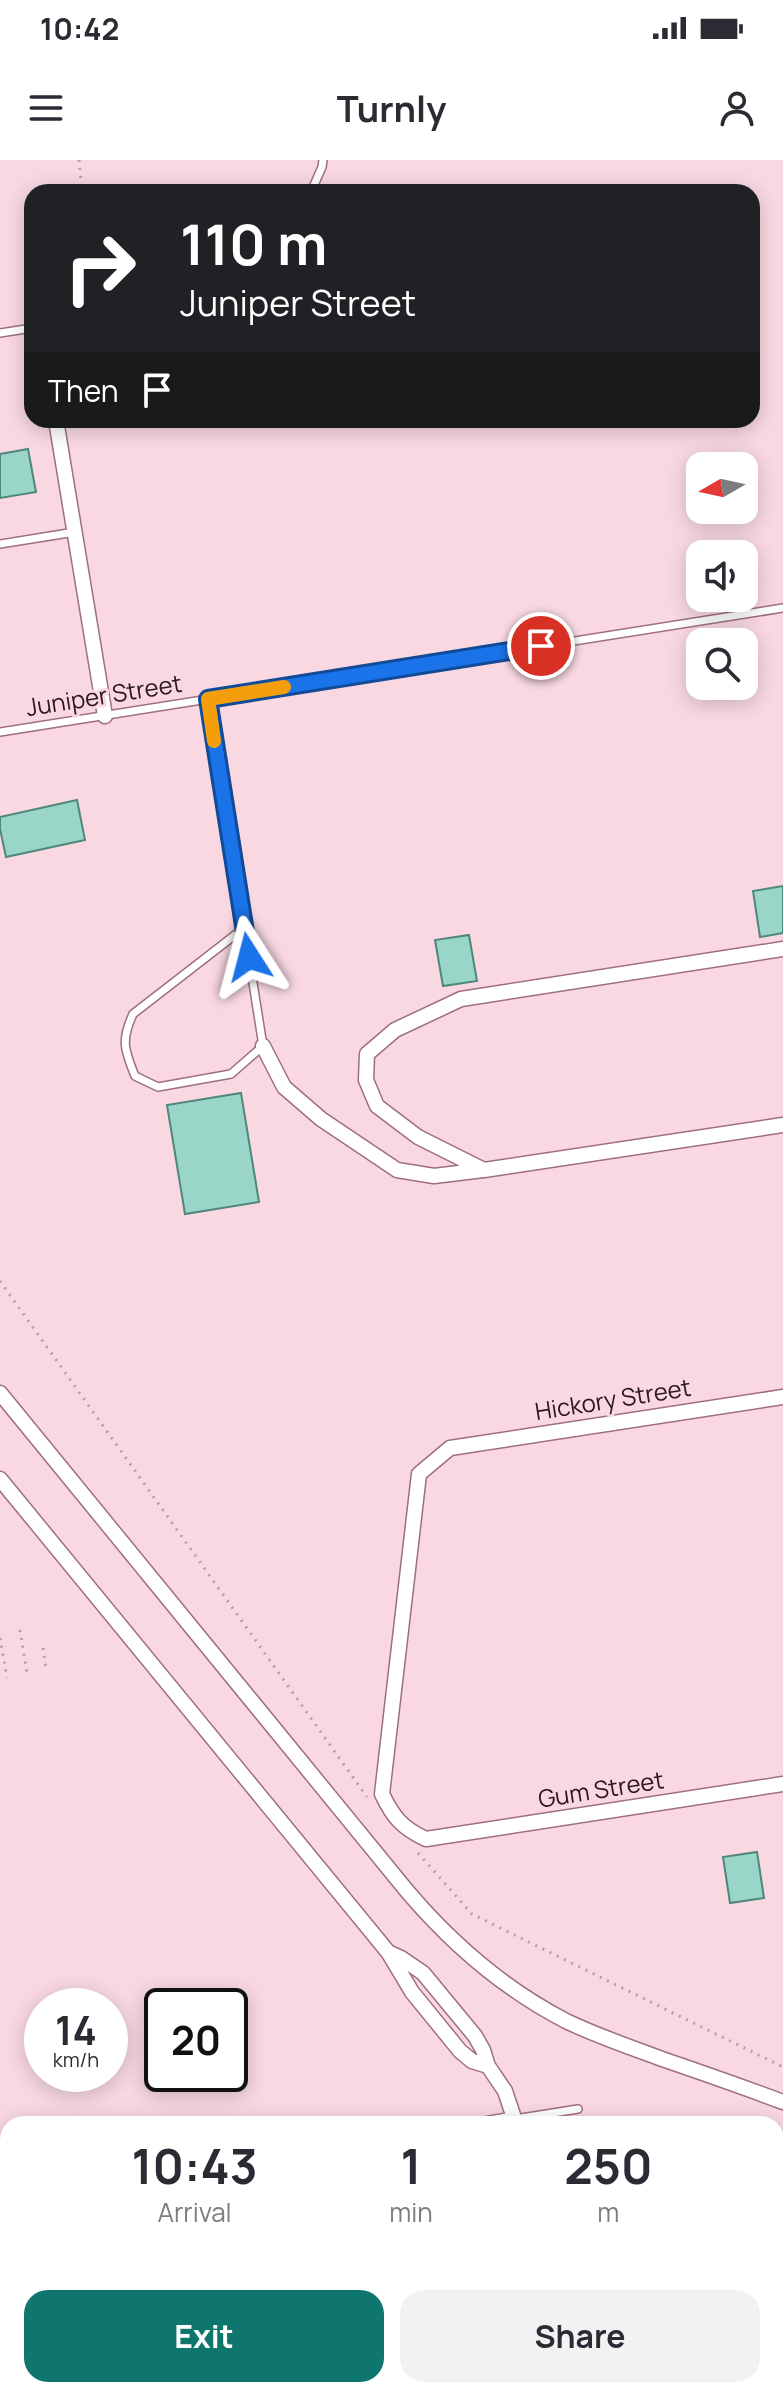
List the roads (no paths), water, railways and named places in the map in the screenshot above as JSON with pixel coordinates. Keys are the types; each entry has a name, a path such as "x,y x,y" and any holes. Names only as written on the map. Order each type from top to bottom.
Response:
{"street":[{"path":"57,428 105,716"},
{"path":"484,1170 418,1137 377,1106 366,1080 367,1054 395,1030 461,999 783,949"},
{"path":"263,1046 284,1087 321,1119 397,1170 434,1176 783,1125"},
{"path":"0,1393 407,1891 469,1955 516,1991 567,2021 621,2044 783,2102"},
{"name":"Hickory Street","path":"426,1839 409,1831 392,1815 382,1794 419,1474 450,1448 783,1397"},
{"path":"0,1479 388,1952 412,1992 460,2051 472,2061 488,2066"},
{"name":"Gum Street","path":"426,1839 783,1784"},
{"path":"388,1952 413,1965 432,1982 480,2043 488,2066 505,2091 514,2116"}],"lane":[{"path":"315,184 323,160"},
{"path":"0,333 24,329"},
{"path":"0,544 75,532"},
{"name":"Juniper Street","path":"0,732 783,608"},
{"path":"208,699 263,1046 231,1074 158,1087 135,1076 127,1055 125,1031 133,1014 244,928"},
{"path":"545,2116 578,2109"}]}
